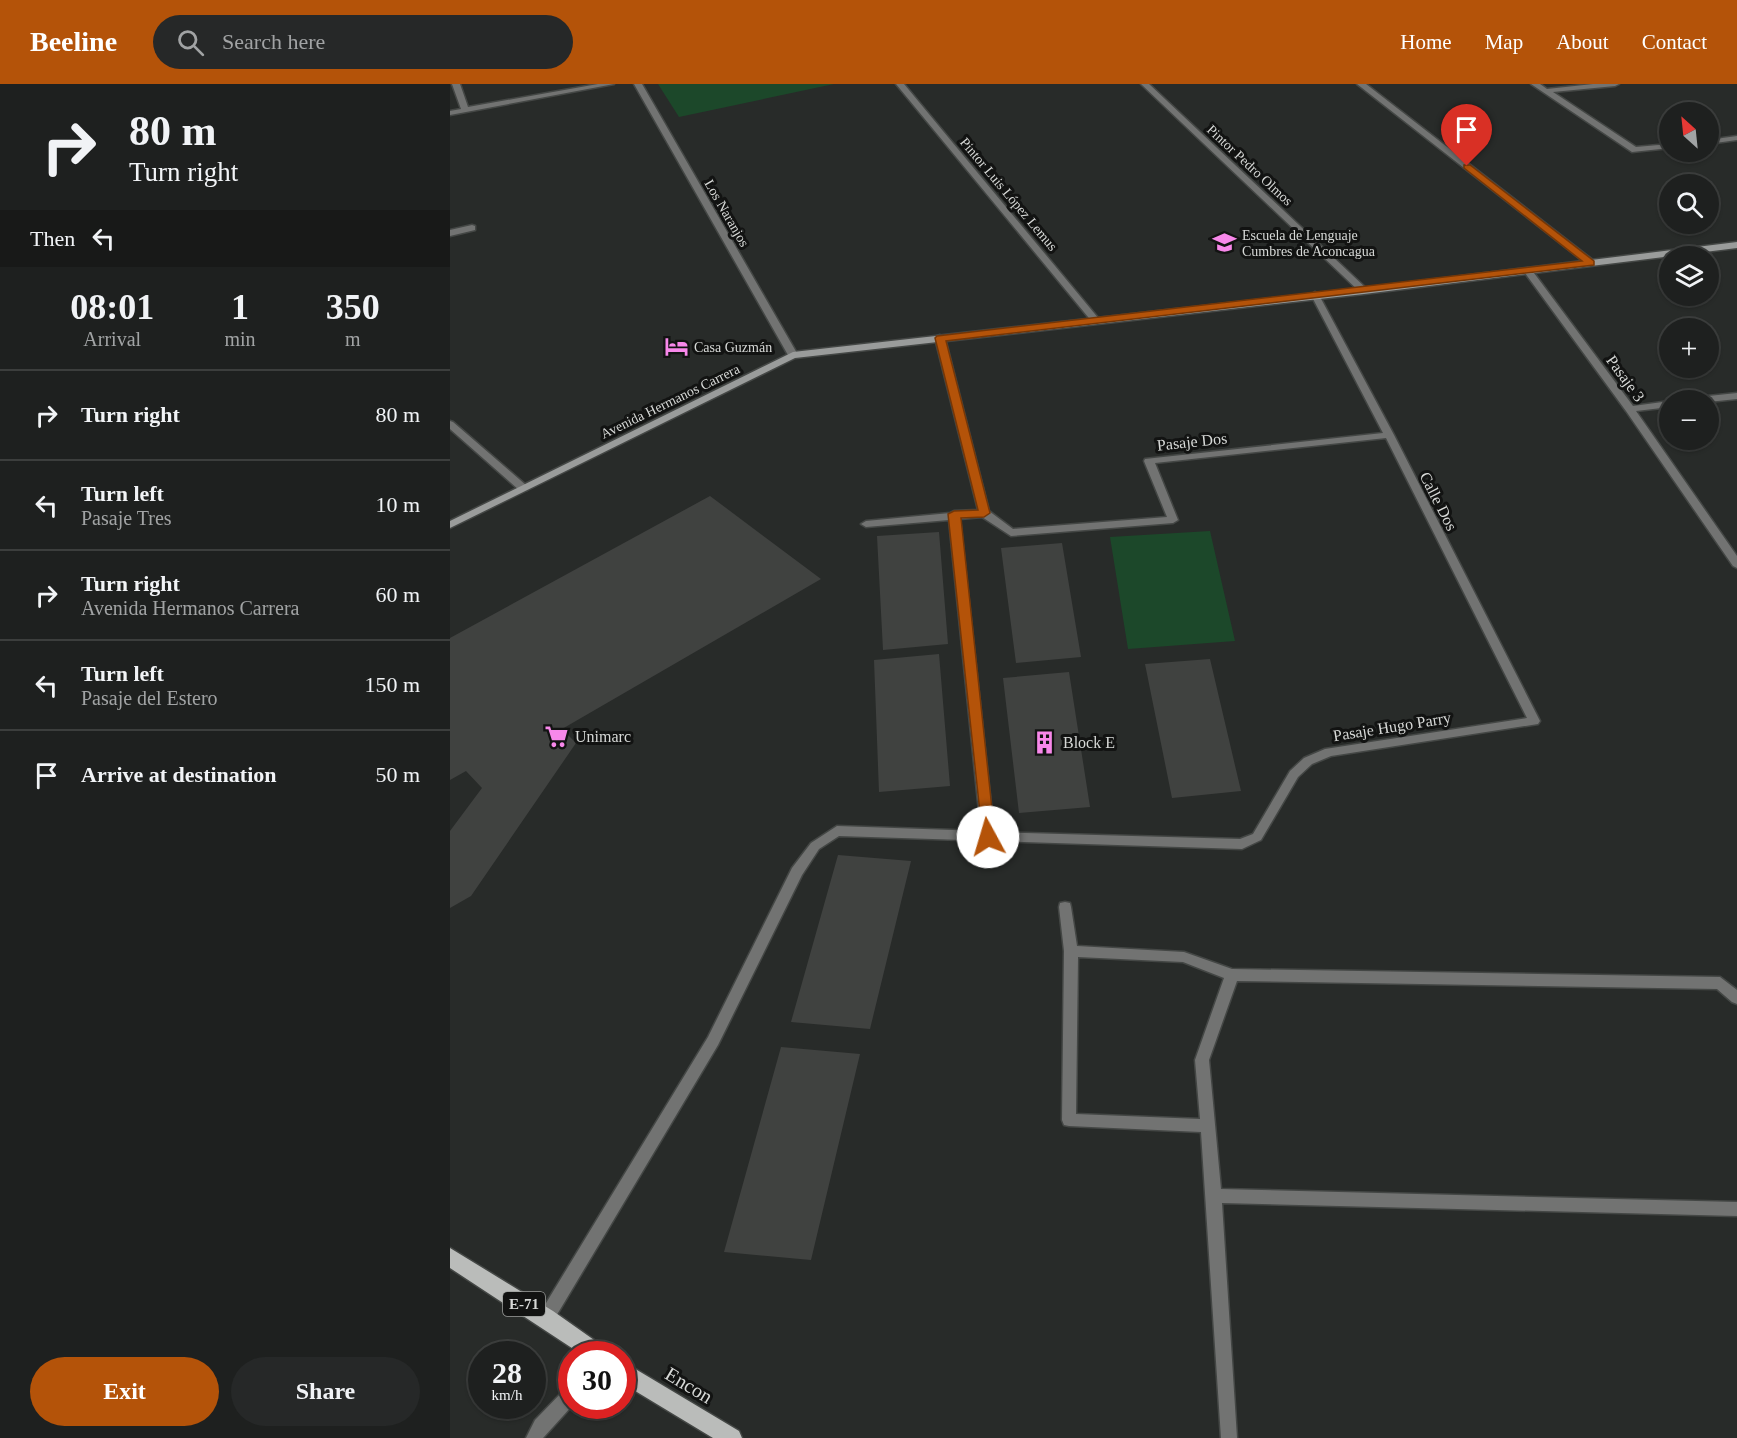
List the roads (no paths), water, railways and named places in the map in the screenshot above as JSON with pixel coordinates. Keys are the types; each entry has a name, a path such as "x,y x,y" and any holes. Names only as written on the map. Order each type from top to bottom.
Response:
{"main road":[{"name":"E-71","path":"450,1257 579,1341"},
{"name":"Encon","path":"636,1380 732,1438"}],"street":[{"path":"456,84 465,110"},
{"path":"450,113 610,84"},
{"name":"Los Naranjos","path":"639,84 793,356"},
{"name":"Pintor Luis López Lemus","path":"900,84 1096,321"},
{"name":"Pintor Pedro Olmos","path":"1145,84 1364,291"},
{"path":"1361,84 1591,263"},
{"path":"1535,84 1635,150 1659,147"},
{"path":"1545,91 1615,84"},
{"path":"1719,140 1737,138"},
{"path":"450,233 472,228"},
{"name":"Avenida Hermanos Carrera","path":"450,525 793,356 1364,291 1737,245"},
{"name":"Pasaje 3","path":"1528,271 1630,409 1737,564"},
{"name":"Calle Dos","path":"1315,295 1389,435 1534,721"},
{"path":"866,524 984,513 940,338"},
{"path":"1719,398 1737,396"},
{"path":"1630,409 1659,405"},
{"path":"450,424 523,488"},
{"name":"Pasaje Dos","path":"984,513 1011,532 1173,520 1149,461 1389,435"},
{"path":"954,514 988,837"},
{"name":"Pasaje Hugo Parry","path":"546,1318 713,1041 797,872 815,846 837,831 1242,844 1257,837 1294,774 1308,761 1329,752 1534,721"},
{"path":"1065,907 1071,951 1069,1120 1208,1126"},
{"path":"1071,951 1184,957 1232,975 1720,983 1737,998"},
{"path":"1229,1438 1214,1196 1202,1060 1232,975"},
{"path":"1214,1196 1737,1209"},
{"path":"534,1438 541,1426 558,1408"}],"place":[{"name":"Escuela de Lenguaje Cumbres de Aconcagua","path":"1224,243"},
{"name":"Casa Guzmán","path":"676,347"},
{"name":"Unimarc","path":"557,736"},
{"name":"Block E","path":"1045,742"}]}
